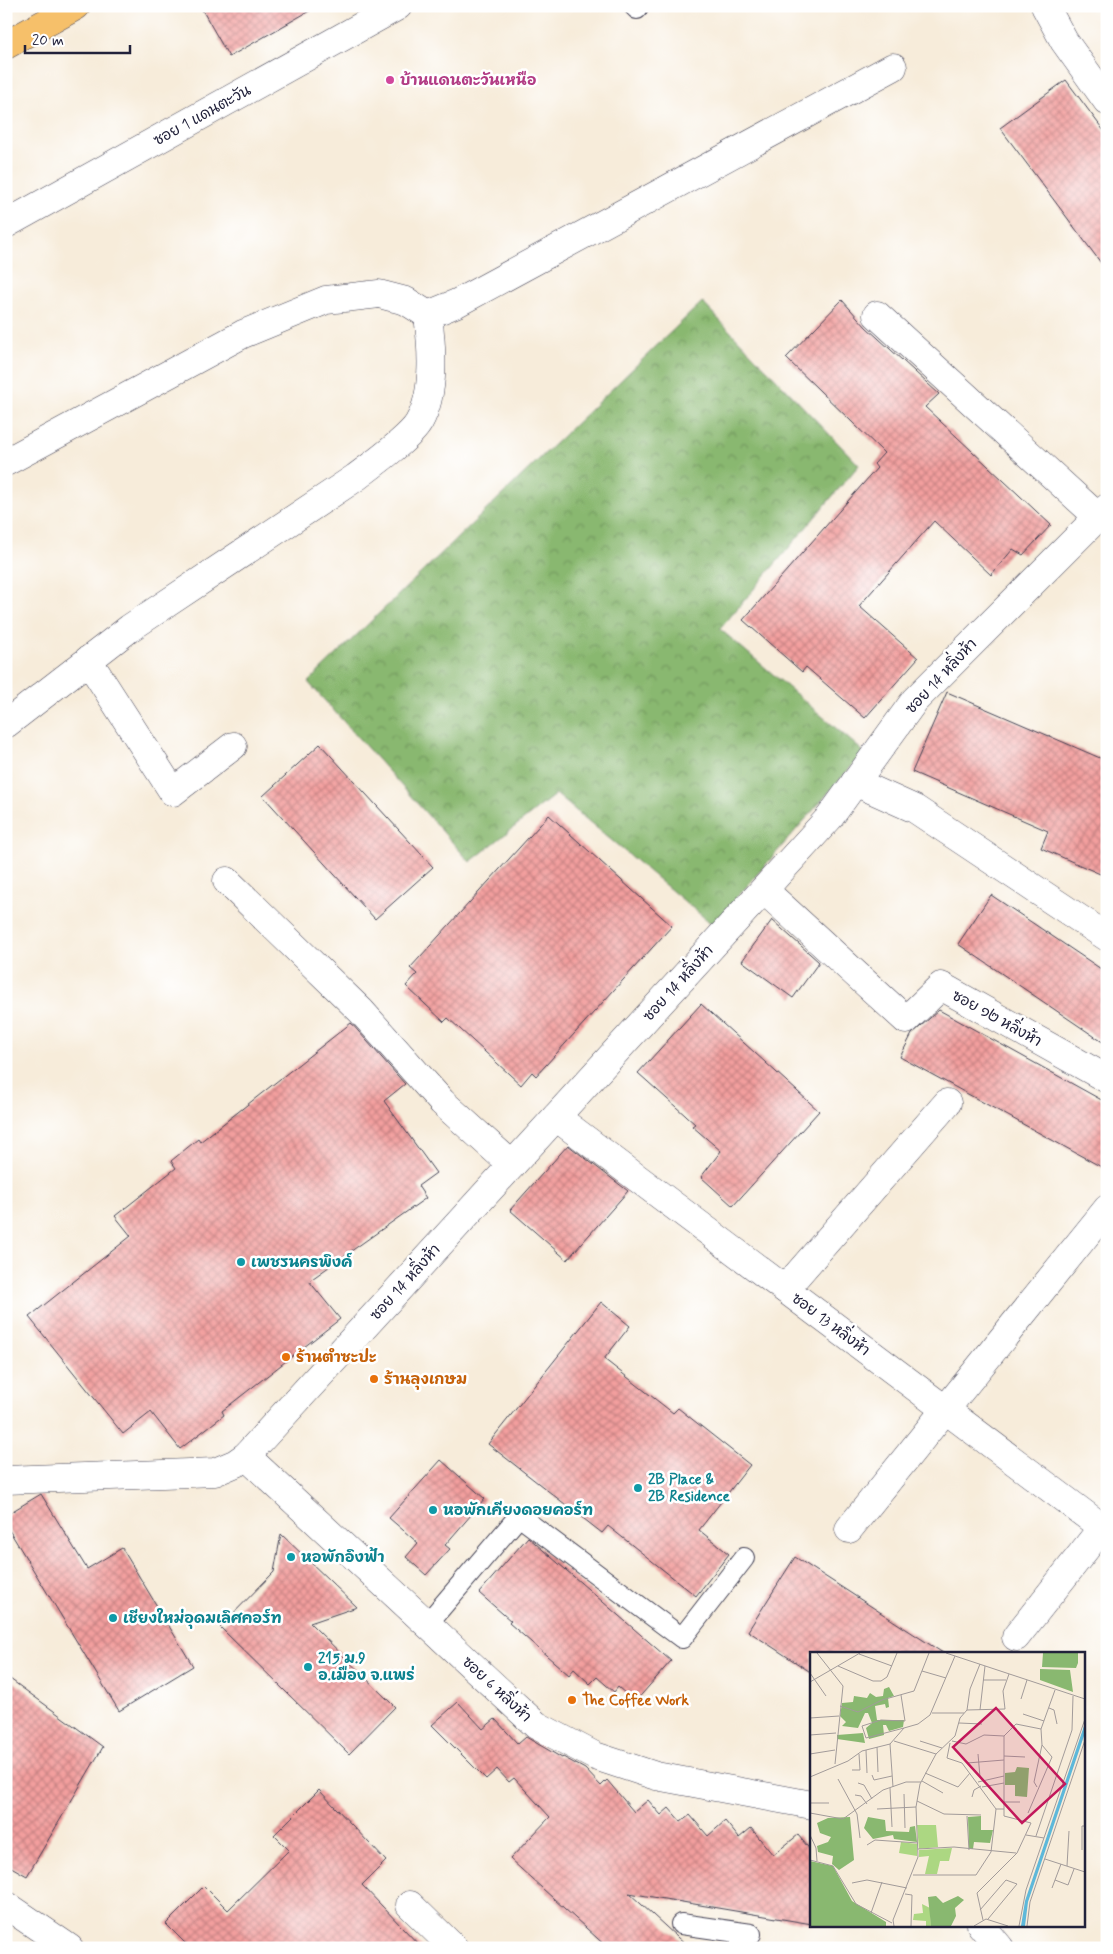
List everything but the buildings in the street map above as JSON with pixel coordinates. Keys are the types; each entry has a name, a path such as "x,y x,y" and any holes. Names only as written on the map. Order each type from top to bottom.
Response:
{"main road":[{"path":"6,45 76,6"}],"street":[{"name":"ซอย 1 แดนตะวัน","path":"6,224 398,6"},
{"path":"1045,6 1064,41 1107,101"},
{"path":"428,315 457,303 893,67"},
{"path":"6,462 244,334 326,300 379,294 406,302 428,315"},
{"path":"6,724 130,628 355,478 387,453 419,422 430,387 432,344 428,315"},
{"path":"877,315 1102,512"},
{"name":"ซอย 14 หลิ่งห้า","path":"6,1480 215,1472 236,1463 246,1456 830,817 915,700 1102,512"},
{"path":"88,660 173,792 233,746"},
{"path":"855,782 915,809 1107,937"},
{"path":"227,881 361,1011 442,1102 512,1165"},
{"name":"ซอย ๑๒ หลิ่งห้า","path":"764,890 906,1020 941,986 1107,1079"},
{"path":"785,1289 946,1103"},
{"name":"ซอย 13 หลิ่งห้า","path":"556,1117 1104,1530"},
{"path":"849,1529 1107,1208"},
{"name":"ซอย 6 หลิ่งห้า","path":"246,1456 536,1726 595,1756 656,1776 810,1805"},
{"path":"1016,1637 1104,1530"},
{"path":"410,1904 454,1948"},
{"path":"6,1905 69,1948"},
{"path":"982,1926 1000,1948"}],"lane":[{"path":"427,1624 519,1516 682,1638 744,1558"},
{"path":"681,1924 750,1934 738,1948"}],"green space":[{"path":"702,302 859,465 720,629 864,752 713,925 556,794 470,862 308,682"}],"place":[{"name":"บ้านแดนตะวันเหนือ","path":"390,80"},
{"name":"เพชรนครพิงค์","path":"241,1262"},
{"name":"ร้านตำซะปะ","path":"286,1357"},
{"name":"ร้านลุงเกษม","path":"374,1379"},
{"name":"2B Place & 2B Residence","path":"638,1488"},
{"name":"หอพักเคียงดอยคอร์ท","path":"433,1510"},
{"name":"หอพักอิงฟ้า","path":"291,1557"},
{"name":"เชียงใหม่อุดมเลิศคอร์ท","path":"113,1618"},
{"name":"215 ม.9 อ.เมือง จ.แพร่","path":"308,1667"},
{"name":"The Coffee Work","path":"572,1700"}]}
